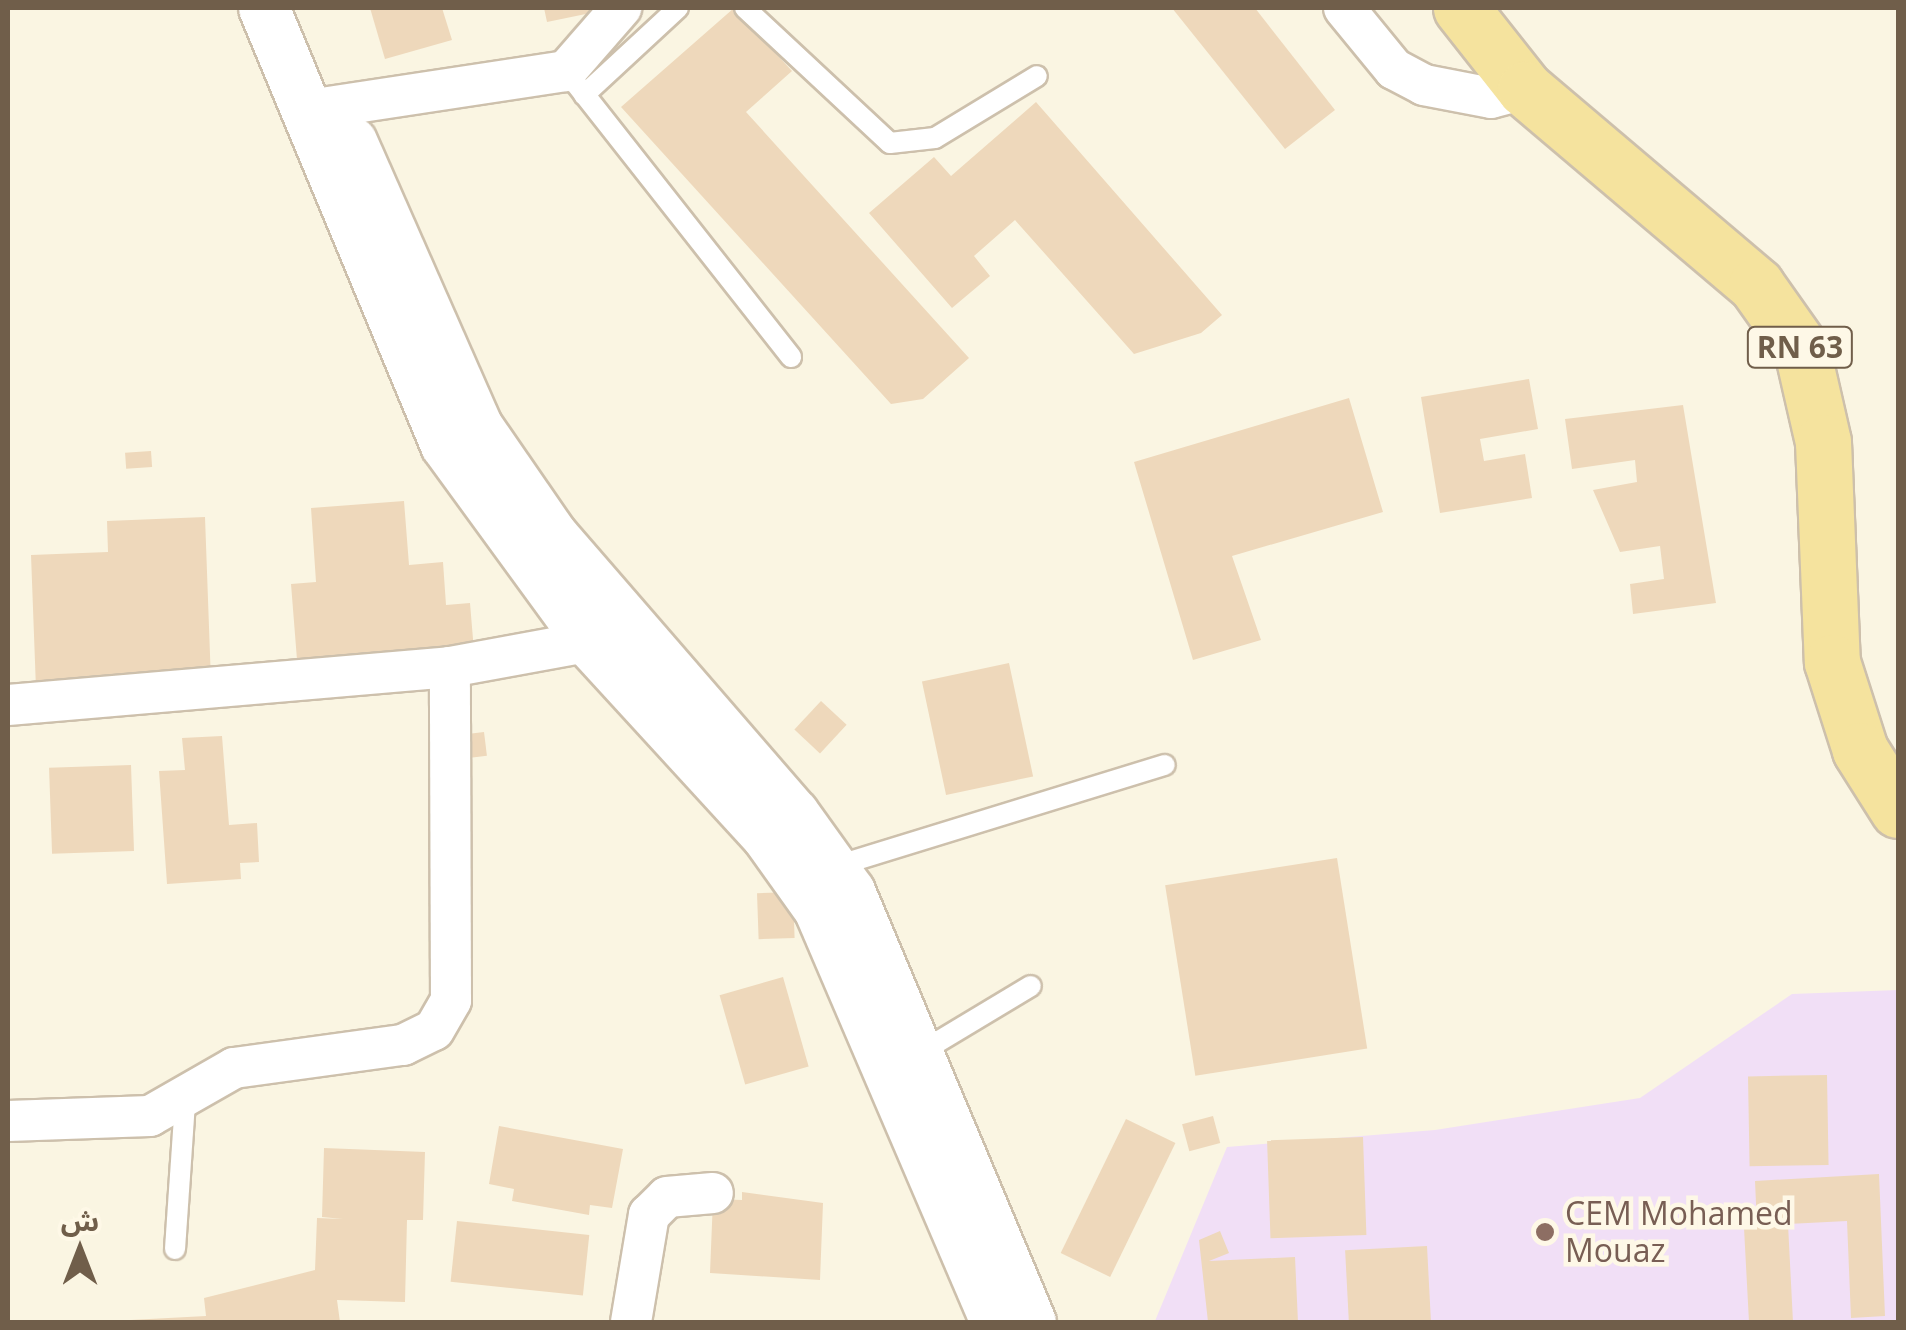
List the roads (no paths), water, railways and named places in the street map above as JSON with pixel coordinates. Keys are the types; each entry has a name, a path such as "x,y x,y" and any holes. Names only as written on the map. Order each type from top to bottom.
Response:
{"main road":[{"name":"RN 63","path":"1461,8 1525,90 1756,285 1802,350 1824,442 1832,662 1860,750 1898,810"}],"street":[{"path":"264,8 318,107 477,426 612,638 818,875 921,1052 1031,1322"},
{"path":"298,8 318,107"},
{"path":"318,107 575,83 621,8"},
{"path":"1344,8 1394,70 1424,85 1491,98 1525,90"},
{"path":"8,706 450,667 612,638"},
{"path":"8,1121 132,1118 185,1102 234,1068 403,1045 445,1017 450,667"},
{"path":"818,875 996,1322"},
{"path":"631,1322 649,1214 667,1196 714,1193"}],"lane":[{"path":"678,8 575,83 792,356"},
{"path":"745,8 890,144 935,138 1037,76"},
{"path":"818,875 1165,766"},
{"path":"921,1052 1031,986"},
{"path":"174,1249 185,1102"}],"place":[{"name":"CEM Mohamed Mouaz","path":"1545,1232"}]}
